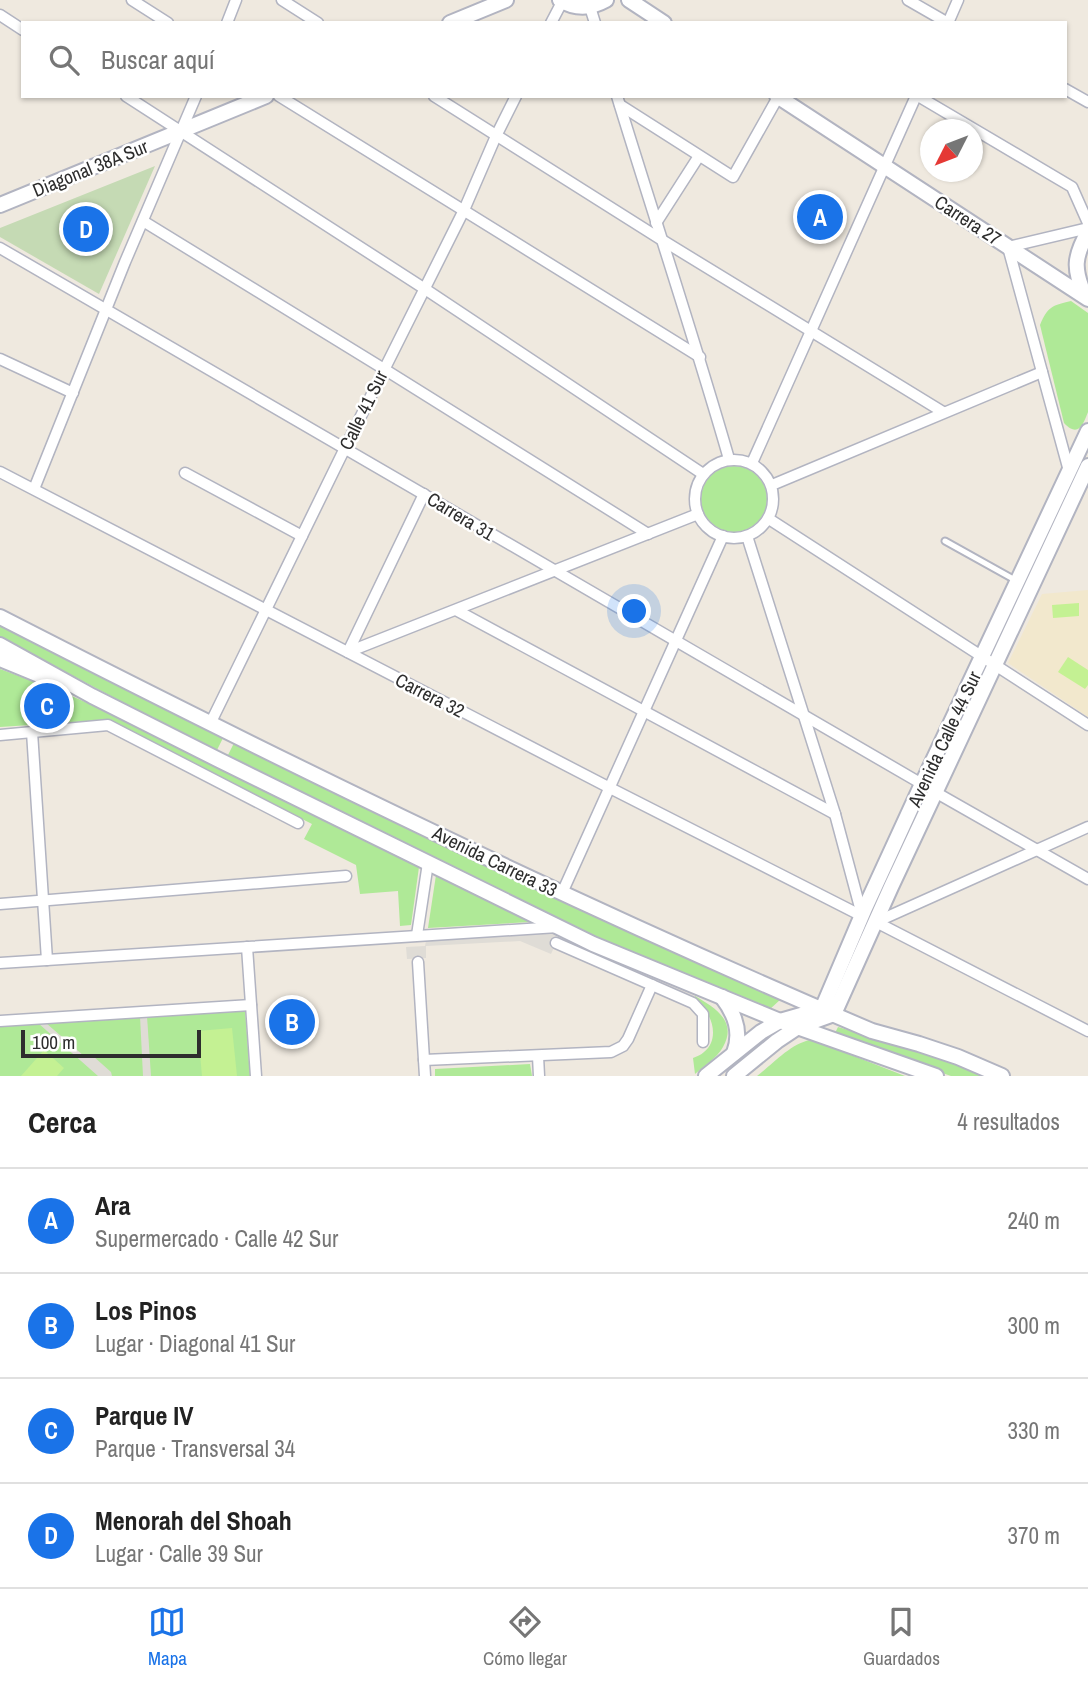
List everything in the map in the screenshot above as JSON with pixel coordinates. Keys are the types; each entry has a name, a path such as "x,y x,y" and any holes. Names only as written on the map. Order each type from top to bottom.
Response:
{"main road":[{"path":"455,21 506,0"},
{"path":"561,1 590,7 606,0"},
{"path":"629,0 661,21"},
{"name":"Diagonal 38A Sur","path":"0,205 261,98"},
{"name":"Carrera 27","path":"779,98 1086,298"},
{"path":"1086,298 1078,278 1076,258 1088,230"},
{"name":"Avenida Calle 44 Sur","path":"869,919 935,792 1017,581 1088,431"},
{"name":"Avenida Calle 44 Sur","path":"828,1012 869,919 922,784 1088,466"},
{"name":"Avenida Carrera 33","path":"0,617 210,724 562,894 872,1031 958,1057 1002,1076"},
{"name":"Avenida Carrera 33","path":"0,645 219,760 622,957 780,1021 936,1076"},
{"path":"0,659 92,695"},
{"path":"721,996 729,1006 738,1032 734,1053"},
{"path":"706,1076 761,1032 780,1021 828,1012"},
{"path":"734,1076 777,1041 828,1012"}],"street":[{"path":"132,0 165,21"},
{"path":"228,21 236,0"},
{"path":"282,0 315,21"},
{"path":"908,0 945,21"},
{"path":"949,21 958,0"},
{"path":"552,21 561,1"},
{"path":"590,7 594,21"},
{"path":"0,15 21,29"},
{"path":"1067,90 1088,102"},
{"path":"129,98 425,289 703,474"},
{"path":"34,489 142,221 195,98"},
{"path":"282,98 700,357"},
{"path":"437,98 943,412"},
{"name":"Calle 41 Sur","path":"210,724 464,210 515,98"},
{"path":"619,101 733,177 776,98"},
{"path":"752,463 916,98"},
{"path":"920,98 1072,187 1088,223"},
{"path":"619,101 700,357 729,459"},
{"path":"656,223 699,156"},
{"path":"142,221 648,534"},
{"path":"1069,471 1008,247 1088,230"},
{"name":"Carrera 31","path":"0,248 922,784"},
{"path":"0,359 73,393"},
{"path":"772,485 1042,372"},
{"path":"729,459 752,463 767,476 774,496 769,519 755,533 735,538 713,532 704,524 695,504 695,493 703,474 719,462 729,459"},
{"name":"Carrera 32","path":"0,471 610,788 1088,1031"},
{"path":"185,472 302,536"},
{"path":"348,652 424,494"},
{"path":"348,652 698,514"},
{"path":"769,519 1088,725"},
{"path":"562,894 723,536"},
{"path":"747,536 869,919 1088,827"},
{"path":"456,610 835,814"},
{"path":"0,736 108,725 299,823"},
{"path":"32,733 47,960"},
{"path":"935,792 1088,879"},
{"path":"417,935 428,863"},
{"path":"0,904 346,876"},
{"path":"0,963 559,927"},
{"path":"556,943 693,1003 703,1014 703,1042"},
{"path":"247,947 256,1076"},
{"path":"418,962 425,1076"},
{"path":"424,1060 607,1053 618,1050 628,1038 652,985"},
{"path":"0,1021 251,1005"},
{"path":"538,1056 539,1076"}],"lane":[{"path":"945,541 1017,581"}],"shaded area":[{"path":"1088,590 1088,717 1008,663 1042,594"},
{"path":"549,932 695,996 693,1001 557,941 551,954 520,941 426,946 426,958 407,959 406,947 425,946 426,941"},
{"path":"140,1016 147,1016 151,1076 143,1076"},
{"path":"38,1023 46,1023 84,1056 93,1056 112,1076 98,1076"}],"green space":[{"path":"155,166 99,294 0,237 0,228"},
{"path":"1071,301 1088,313 1088,412 1082,425 1076,430 1064,423 1040,325 1051,308"},
{"path":"734,466 747,469 757,476 764,486 767,499 764,512 757,522 747,529 734,532 721,529 711,522 704,512 701,499 704,486 711,476 721,469"},
{"path":"1079,603 1079,616 1053,618 1052,605"},
{"path":"0,626 223,738 216,752 0,637"},
{"path":"1068,657 1088,670 1088,685 1085,689 1058,672"},
{"path":"0,669 122,718 419,867 411,925 400,926 398,891 360,894 356,865 304,839 312,824 107,720 0,727"},
{"path":"234,743 464,853 781,999 769,1010 594,938 227,757"},
{"path":"436,875 531,922 428,928"},
{"path":"695,996 722,1016 728,1030 720,1051 695,1074 693,1058 708,1048 713,1034 707,1013 693,1001"},
{"path":"245,1009 250,1076 0,1076 0,1026"},
{"path":"838,1027 932,1055 988,1076 951,1076 834,1035"},
{"path":"232,1028 237,1076 202,1076 198,1031"},
{"path":"810,1040 905,1076 757,1076 789,1050"},
{"path":"44,1050 64,1068 57,1076 21,1076"},
{"path":"530,1064 532,1076 435,1076 435,1069"}],"place":[{"name":"Ara","path":"820,217"},
{"name":"Menorah del Shoah","path":"86,229"},
{"name":"Parque IV","path":"47,706"},
{"name":"Los Pinos","path":"292,1022"}]}
